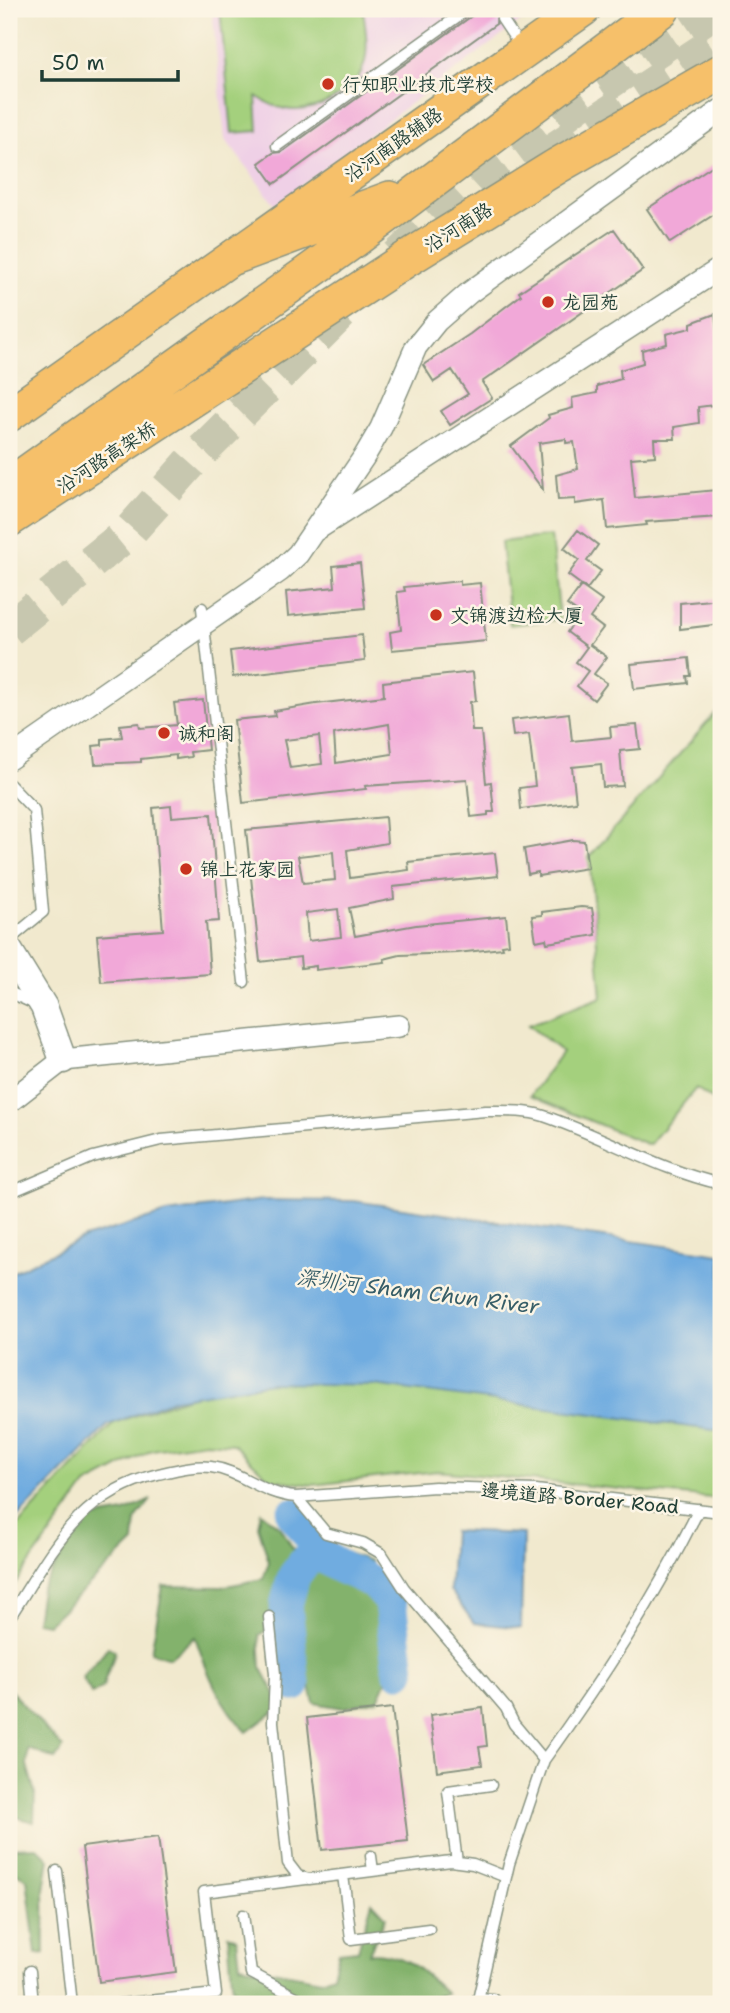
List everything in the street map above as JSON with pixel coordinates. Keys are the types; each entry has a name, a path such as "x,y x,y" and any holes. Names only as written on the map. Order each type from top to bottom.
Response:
{"highway":[{"path":"236,256 426,186 662,9"},
{"name":"沿河南路","path":"201,392 475,216 721,72"},
{"name":"沿河路高架桥","path":"9,486 426,186"},
{"name":"沿河路高架桥","path":"9,519 144,433 201,392"},
{"path":"9,545 144,433"}],"main road":[{"name":"沿河南路辅路","path":"236,256 584,9"},
{"path":"9,415 236,256"}],"street":[{"path":"9,741 203,616 280,570 298,554 375,438 416,347 437,321 470,293 721,110"},
{"path":"309,535 721,268"},
{"path":"9,759 203,616"},
{"path":"9,950 44,1007 64,1060"},
{"path":"9,1102 64,1060 399,1026"}],"lane":[{"path":"277,146 468,9"},
{"path":"502,19 523,51"},
{"path":"203,616 244,982"},
{"path":"9,784 34,810 44,912 9,940"},
{"path":"9,992 29,1004 44,1007"},
{"path":"9,1193 93,1157 161,1140 485,1111 518,1111 544,1116 678,1173 721,1184"},
{"name":"邊境道路 Border Road","path":"9,1618 68,1527 91,1504 136,1480 181,1469 210,1467 230,1472 276,1495 296,1497 448,1487 536,1490 721,1512"},
{"path":"296,1497 326,1534 363,1543 382,1554 404,1588 506,1708 514,1724 544,1760"},
{"path":"497,2004 493,1998 478,2001 506,1877 544,1760 596,1689 663,1583 699,1509"},
{"path":"269,1617 275,1674 273,1722 288,1863 298,1876 309,1879"},
{"path":"457,1861 448,1791 491,1785"},
{"path":"372,1856 373,1871"},
{"path":"119,2004 198,2000 216,1994 204,1892 457,1861 506,1877"},
{"path":"57,1871 72,2004"},
{"path":"343,1875 351,1939 429,1929"},
{"path":"243,1915 251,1973 309,2004"},
{"path":"30,1971 33,2004"}],"shaded area":[{"name":"行知职业技术学校","path":"212,9 537,9 275,205 225,139"}],"green space":[{"path":"220,9 363,9 367,46 363,68 358,78 341,94 319,105 296,110 281,108 256,96 258,131 232,133"},
{"path":"551,536 560,619 510,625 501,542"},
{"path":"721,707 721,1105 696,1088 649,1145 530,1096 562,1052 528,1025 602,997 589,857"},
{"path":"239,1379 356,1379 721,1423 721,1499 438,1471 312,1485 270,1479 233,1444 205,1442 152,1450 86,1485 9,1592 9,1535 114,1423"},
{"path":"151,1500 136,1519 134,1542 48,1624 36,1622 41,1589 85,1519 125,1512"},
{"path":"261,1512 281,1528 293,1549 332,1548 370,1561 382,1620 387,1680 378,1700 343,1708 314,1703 297,1632 277,1624 259,1635 261,1667 282,1706 247,1732 222,1700 195,1637 170,1658 151,1652 163,1586 221,1587 263,1579 269,1562 258,1526"},
{"path":"108,1647 115,1651 113,1660 103,1687 92,1694 82,1678"},
{"path":"9,1689 63,1748 55,1759 28,1749 27,1765 35,1793 34,1822 9,1815"},
{"path":"37,1847 49,1859 44,1889 45,1953 36,1954 27,1879 9,1869 9,1848"},
{"path":"372,1902 386,1917 369,1953 403,1959 446,1993 429,1999 429,2004 335,2004 333,1999 331,2004 234,2004 228,1935 237,1939 240,1965 321,1980 333,1975 339,1952 358,1950"}],"water":[{"name":"深圳河 Sham Chun River","path":"263,1200 354,1201 721,1254 721,1431 374,1385 272,1383 175,1399 108,1425 9,1526 9,1274 84,1238 167,1213"},
{"path":"453,1531 523,1534 521,1628 474,1623 450,1590"}],"building":[{"path":"476,9 516,9 508,14 497,13 496,24 274,184 259,163 273,153 282,152 473,15"},
{"path":"721,160 721,210 670,243 647,209"},
{"name":"龙园苑","path":"614,229 643,270 482,382 492,398 450,425 441,411 468,394 452,370 434,382 423,365 470,334 521,295 519,292"},
{"path":"715,314 721,366 721,404 698,407 699,423 674,427 675,439 654,439 655,456 631,458 635,498 716,490 719,517 646,522 647,525 607,529 604,500 575,504 575,499 558,500 556,475 578,469 574,442 566,443 566,439 539,443 543,490 511,446 549,418 548,415 573,408 572,398 597,393 597,386 621,379 620,370 643,363 642,350 667,344 666,334 691,328 691,323"},
{"path":"578,530 598,545 587,561 601,571 587,589 568,575 579,560 564,548"},
{"path":"360,563 365,608 288,616 286,592 335,587 333,566"},
{"name":"文锦渡边检大厦","path":"460,581 460,585 480,583 486,641 392,650 390,632 401,630 397,592 405,591 404,587"},
{"path":"581,586 602,601 590,618 603,628 590,645 607,657 594,674 607,683 594,700 577,686 588,671 576,662 587,647 567,632 580,614 567,605"},
{"path":"721,599 721,624 680,629 680,603"},
{"path":"362,635 365,661 233,677 230,651"},
{"path":"689,658 691,676 687,676 688,683 634,689 631,664"},
{"path":"473,672 476,701 470,702 472,731 481,731 486,783 491,782 494,812 471,817 467,779 365,786 366,789 243,803 234,720 275,716 274,711 316,704 384,696 383,682","holes":["389,724 392,754 336,763 334,734","319,736 322,764 290,768 284,740"]},
{"name":"诚和阁","path":"203,700 208,750 190,752 191,757 176,759 176,755 141,759 141,762 95,764 93,746 102,745 102,739 122,737 120,725 139,723 140,728 177,725 174,703"},
{"path":"569,713 572,741 611,737 610,727 637,725 640,749 620,751 623,786 603,787 601,764 572,767 576,802 521,809 519,788 535,786 529,734 513,736 511,720"},
{"name":"锦上花家园","path":"171,806 172,817 211,814 219,921 206,922 210,974 101,982 97,935 163,930 153,808"},
{"path":"385,817 387,843 347,850 350,878 409,870 408,862 495,853 498,876 393,887 394,899 349,908 355,936 416,925 506,916 509,944 502,945 503,948 457,953 400,955 384,959 385,962 316,970 316,966 301,968 300,957 260,962 246,830","holes":["333,852 335,880 303,883 298,856","338,909 341,937 308,941 306,913"]},
{"path":"573,840 584,841 588,868 538,876 538,872 528,874 524,849"},
{"path":"592,908 596,935 547,943 546,939 536,941 532,916 542,915 542,912"},
{"path":"392,1708 408,1841 322,1850 307,1718"},
{"path":"483,1708 487,1746 479,1747 482,1765 437,1771 430,1715"},
{"path":"158,1837 176,1972 99,1982 82,1847"}],"waterway":[{"path":"293,1514 331,1562 367,1579 383,1592 390,1603 399,1671"},
{"path":"294,1685 286,1605 294,1576 317,1545"}],"tunnel":[{"path":"397,257 487,173 593,93 717,9"},
{"path":"549,153 721,39"},
{"path":"9,629 129,532 191,462 345,309"}],"place":[{"name":"行知职业技术学校","path":"328,84"},
{"name":"龙园苑","path":"548,302"},
{"name":"文锦渡边检大厦","path":"436,615"},
{"name":"诚和阁","path":"164,733"},
{"name":"锦上花家园","path":"186,869"}]}
